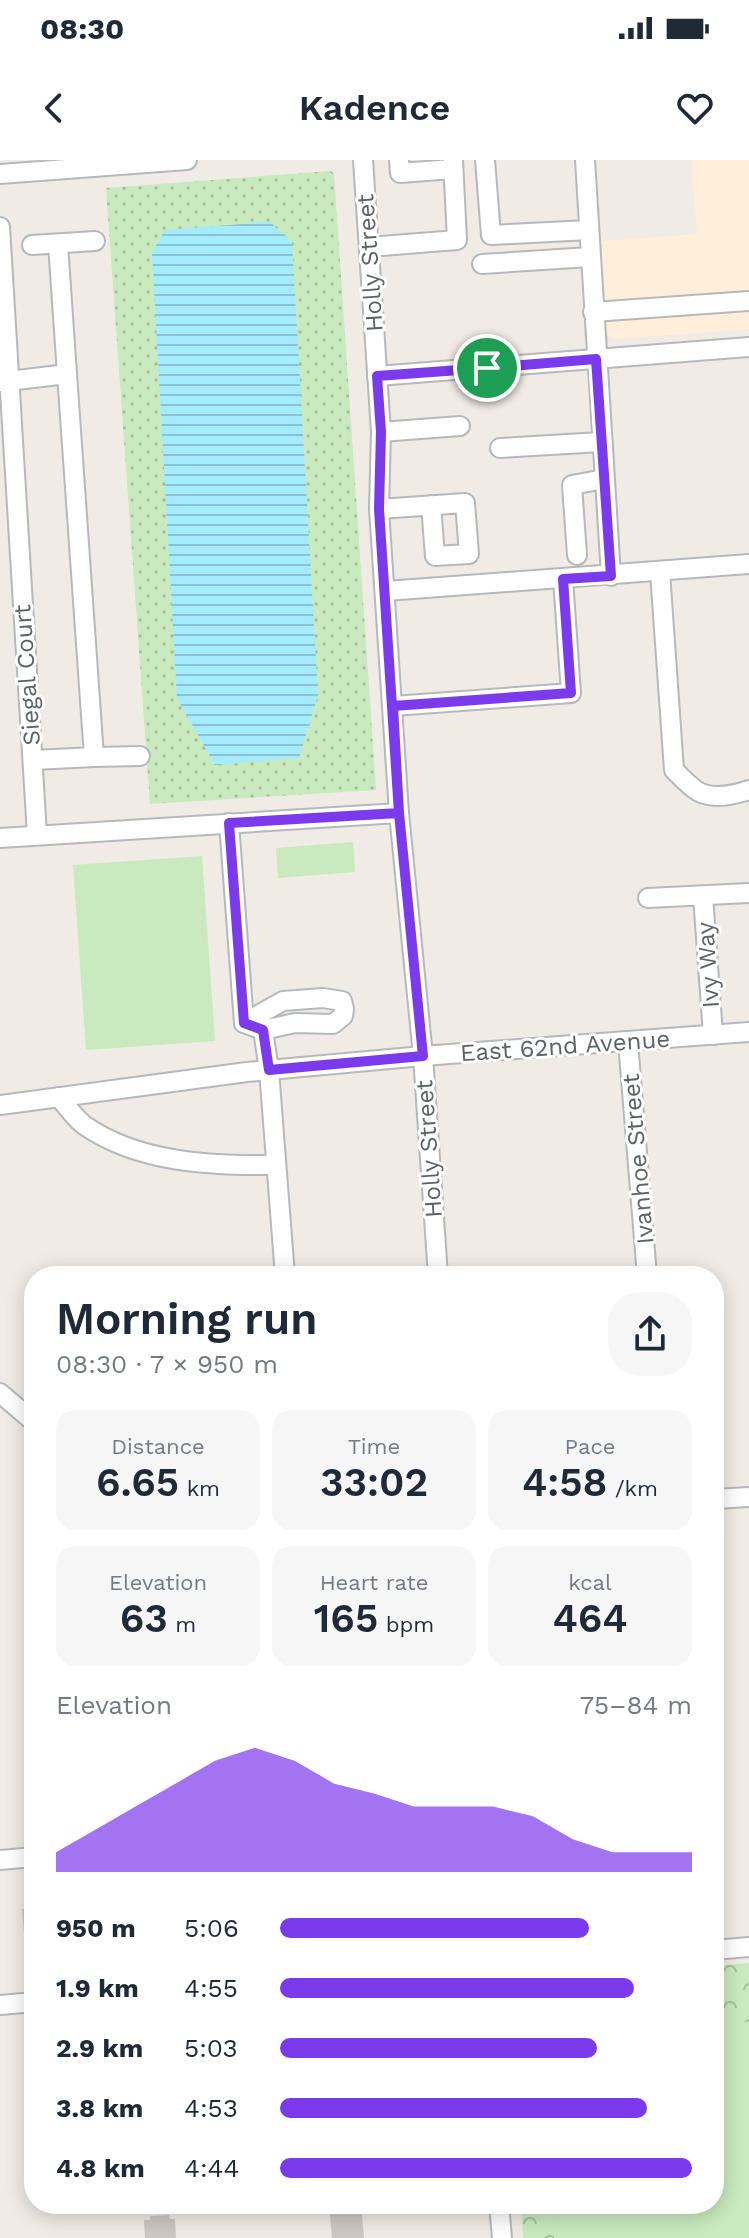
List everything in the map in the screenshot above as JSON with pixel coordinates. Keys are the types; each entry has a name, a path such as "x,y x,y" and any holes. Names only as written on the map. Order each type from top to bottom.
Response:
{"street":[{"path":"0,174 185,160"},
{"path":"485,160 491,235 589,230"},
{"path":"585,160 611,576"},
{"path":"363,169 453,164 457,240 369,247"},
{"name":"Holly Street","path":"363,169 381,432 379,509 399,813 423,1056 437,1266"},
{"name":"Siegal Court","path":"0,227 4,381 37,835"},
{"path":"32,245 95,241"},
{"path":"58,244 94,757"},
{"path":"482,264 590,257"},
{"path":"593,312 749,301"},
{"path":"377,376 749,347"},
{"path":"4,381 67,374"},
{"path":"381,432 460,426"},
{"path":"500,448 601,442"},
{"path":"577,555 572,485 604,479"},
{"path":"379,509 431,505"},
{"path":"386,591 749,564"},
{"path":"660,572 674,770 699,792 717,796 749,790"},
{"path":"393,706 571,693 563,579"},
{"path":"33,760 140,756"},
{"path":"0,838 399,813"},
{"path":"229,823 244,1023"},
{"path":"648,898 749,893"},
{"name":"Ivy Way","path":"703,896 713,1035"},
{"path":"323,998 342,1001 344,1009 343,1016 333,1024 295,1023 263,1030 244,1023 283,1001 323,998"},
{"path":"263,1030 284,1266"},
{"name":"East 62nd Avenue","path":"0,1105 269,1070 749,1032"},
{"name":"Ivanhoe Street","path":"628,1042 646,1266"},
{"path":"59,1097 83,1124 126,1146 191,1162 276,1165"},
{"path":"0,1393 24,1413"},
{"path":"724,1498 749,1497"},
{"path":"0,1860 24,1858"},
{"path":"724,1949 749,1947"},
{"path":"0,2005 24,2003"},
{"path":"500,2214 502,2238"}],"shaded area":[{"path":"692,160 749,160 749,329 610,337 607,332 601,241 697,234"}],"green space":[{"path":"331,171 334,174 376,790 150,804 106,188"},
{"path":"353,842 355,872 278,878 276,848"},
{"path":"202,856 215,1041 86,1050 73,865"},
{"path":"749,1963 749,2238 523,2238 522,2214 724,2214 724,1965"},
{"path":"749,2022 749,2238 554,2238 552,2214 724,2214 724,2023"}],"water":[{"path":"270,222 292,242 318,695 299,758 215,765 177,698 152,253 165,230"}],"building":[{"path":"330,2214 362,2214 364,2238 332,2238"},
{"path":"169,2215 170,2219 175,2219 176,2238 145,2238 144,2220 150,2220 150,2216"}],"route":[{"path":"487,368 377,376 381,432 379,509 399,813 423,1056 269,1070 263,1030 244,1023 229,823 399,813 393,706 571,693 563,579 611,576 596,359 487,368"}]}
